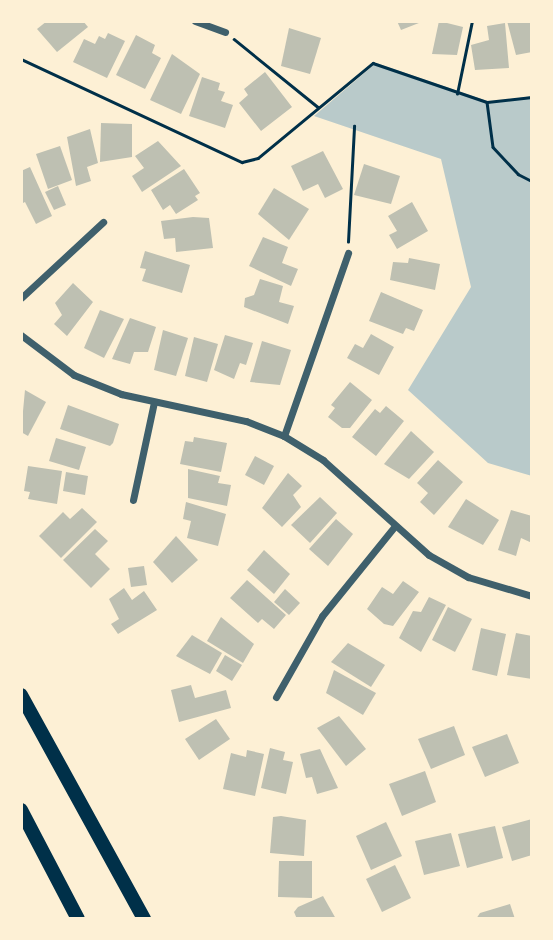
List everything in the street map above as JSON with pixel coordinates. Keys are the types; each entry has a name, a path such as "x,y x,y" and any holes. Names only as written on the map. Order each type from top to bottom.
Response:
{"main road":[{"path":"21,695 144,919"},
{"path":"21,810 78,919"}],"street":[{"path":"195,21 225,32"},
{"path":"21,298 103,222"},
{"path":"284,436 348,253"},
{"path":"21,335 74,375 155,402 246,421 284,436 323,460 395,526 448,567 490,586 532,596"},
{"path":"133,500 155,402"},
{"path":"276,697 322,616 395,526"}],"path":[{"path":"457,93 472,21"},
{"path":"225,32 318,107"},
{"path":"21,59 242,162 258,158 373,63 488,102 532,97"},
{"path":"488,102 493,147 518,174 532,181"},
{"path":"348,253 354,126"}],"shaded area":[{"path":"376,63 490,102 532,96 532,476 488,463 408,390 471,287 441,159 314,116"}],"building":[{"path":"47,21 83,21 88,27 57,52 37,29"},
{"path":"397,21 424,21 401,30"},
{"path":"439,21 463,27 457,55 432,54"},
{"path":"507,21 532,21 532,52 516,55"},
{"path":"505,23 509,68 475,70 471,45 489,40 487,26"},
{"path":"289,28 321,38 310,74 281,66"},
{"path":"108,33 125,41 107,78 73,62 84,39 95,44 99,36 105,39"},
{"path":"136,35 155,45 152,53 161,58 145,89 116,75"},
{"path":"172,54 200,74 181,114 150,100"},
{"path":"265,72 292,107 261,131 239,103 248,95 244,89"},
{"path":"202,77 220,83 218,90 225,92 221,101 233,105 225,128 189,116"},
{"path":"101,123 132,124 132,157 100,162"},
{"path":"90,129 98,163 87,167 91,181 76,186 67,137"},
{"path":"158,141 181,166 142,192 132,176 144,168 135,156"},
{"path":"60,146 72,180 48,189 36,154"},
{"path":"323,151 343,189 325,198 318,184 303,191 291,166"},
{"path":"364,164 400,176 391,204 354,195"},
{"path":"30,167 52,216 36,224 25,202 21,204 21,171"},
{"path":"184,169 200,193 195,196 198,200 176,214 170,205 163,210 151,190"},
{"path":"58,186 66,205 54,210 45,192"},
{"path":"274,188 309,209 289,240 258,214"},
{"path":"412,202 428,231 397,249 389,235 397,231 388,216"},
{"path":"209,218 213,248 176,252 175,238 164,239 161,221"},
{"path":"263,237 288,247 282,263 298,269 291,286 249,266"},
{"path":"145,251 190,265 182,293 142,281 146,269 140,268"},
{"path":"409,258 440,264 435,290 390,280 393,262 408,263"},
{"path":"260,279 283,286 279,302 294,306 288,324 244,307 245,298 254,295"},
{"path":"73,283 93,302 67,336 54,324 62,315 55,303"},
{"path":"381,292 423,310 414,331 406,328 403,334 369,321"},
{"path":"100,310 124,319 104,358 84,348"},
{"path":"130,318 156,327 148,352 134,352 130,364 112,359"},
{"path":"163,330 188,338 176,376 154,370"},
{"path":"371,334 394,347 379,375 347,358 355,344 363,348"},
{"path":"225,335 253,343 246,365 240,363 234,379 214,370"},
{"path":"194,337 218,344 207,382 185,376"},
{"path":"262,341 291,350 280,385 250,382"},
{"path":"350,382 372,400 350,428 342,428 328,417 335,408 331,405"},
{"path":"25,390 46,402 28,436 21,432"},
{"path":"68,405 119,424 113,443 110,446 60,429"},
{"path":"386,406 404,421 376,456 352,437 375,409 380,413"},
{"path":"411,431 434,452 409,479 384,464"},
{"path":"194,437 227,443 221,472 180,464 185,441 193,442"},
{"path":"56,438 86,447 79,470 49,461"},
{"path":"255,456 274,466 264,485 245,475"},
{"path":"438,460 463,482 434,515 420,502 428,493 417,483"},
{"path":"28,466 62,471 57,504 28,499 30,492 24,491"},
{"path":"188,469 220,476 218,483 231,485 227,506 188,498"},
{"path":"66,472 88,476 85,495 63,491"},
{"path":"288,473 302,486 293,495 301,507 282,527 262,508"},
{"path":"320,497 337,513 310,543 291,525"},
{"path":"466,499 499,520 483,545 448,527"},
{"path":"186,502 226,514 218,546 187,538 191,521 183,519"},
{"path":"82,508 97,522 61,558 39,536 63,512 70,519"},
{"path":"511,510 532,516 532,543 521,538 516,556 498,550"},
{"path":"336,519 353,534 328,566 309,549"},
{"path":"95,529 108,541 95,554 110,569 91,588 63,560"},
{"path":"176,536 198,560 172,583 153,562"},
{"path":"264,550 290,574 274,594 247,570"},
{"path":"144,566 147,585 131,587 128,568"},
{"path":"247,580 286,615 274,629 262,619 258,623 230,598"},
{"path":"403,581 419,592 393,626 384,624 367,609 382,587 393,594"},
{"path":"124,588 132,600 144,591 157,610 118,634 111,624 119,619 109,599"},
{"path":"285,589 300,603 289,615 274,602"},
{"path":"429,597 446,605 421,652 399,638 413,611 421,612"},
{"path":"448,607 472,619 455,652 432,640"},
{"path":"221,617 254,644 243,663 207,641"},
{"path":"481,628 506,634 497,676 472,670"},
{"path":"516,633 532,636 532,679 507,675"},
{"path":"192,635 222,653 210,674 176,656"},
{"path":"348,643 385,665 371,687 331,662"},
{"path":"225,655 242,665 232,681 216,671"},
{"path":"334,670 376,693 363,715 326,693"},
{"path":"191,685 195,698 226,690 231,708 179,722 171,690"},
{"path":"339,716 366,749 346,766 317,728"},
{"path":"216,719 230,739 199,760 185,739"},
{"path":"454,726 465,755 431,769 418,739"},
{"path":"507,734 519,763 485,777 472,747"},
{"path":"270,748 285,752 283,760 293,762 286,794 261,788"},
{"path":"320,749 338,788 317,794 312,777 306,778 300,754"},
{"path":"247,750 264,754 255,796 223,789 231,753 246,757"},
{"path":"425,771 436,802 402,816 389,784"},
{"path":"273,817 306,820 304,856 270,853"},
{"path":"532,819 532,855 512,861 502,827"},
{"path":"386,822 402,856 371,870 356,836"},
{"path":"495,826 503,858 467,868 458,834"},
{"path":"451,833 460,866 424,875 415,841"},
{"path":"279,861 312,861 312,898 278,897"},
{"path":"395,865 411,898 382,912 366,879"},
{"path":"323,896 336,919 297,919 294,912 298,907"},
{"path":"510,904 515,919 476,919 480,913"}]}
